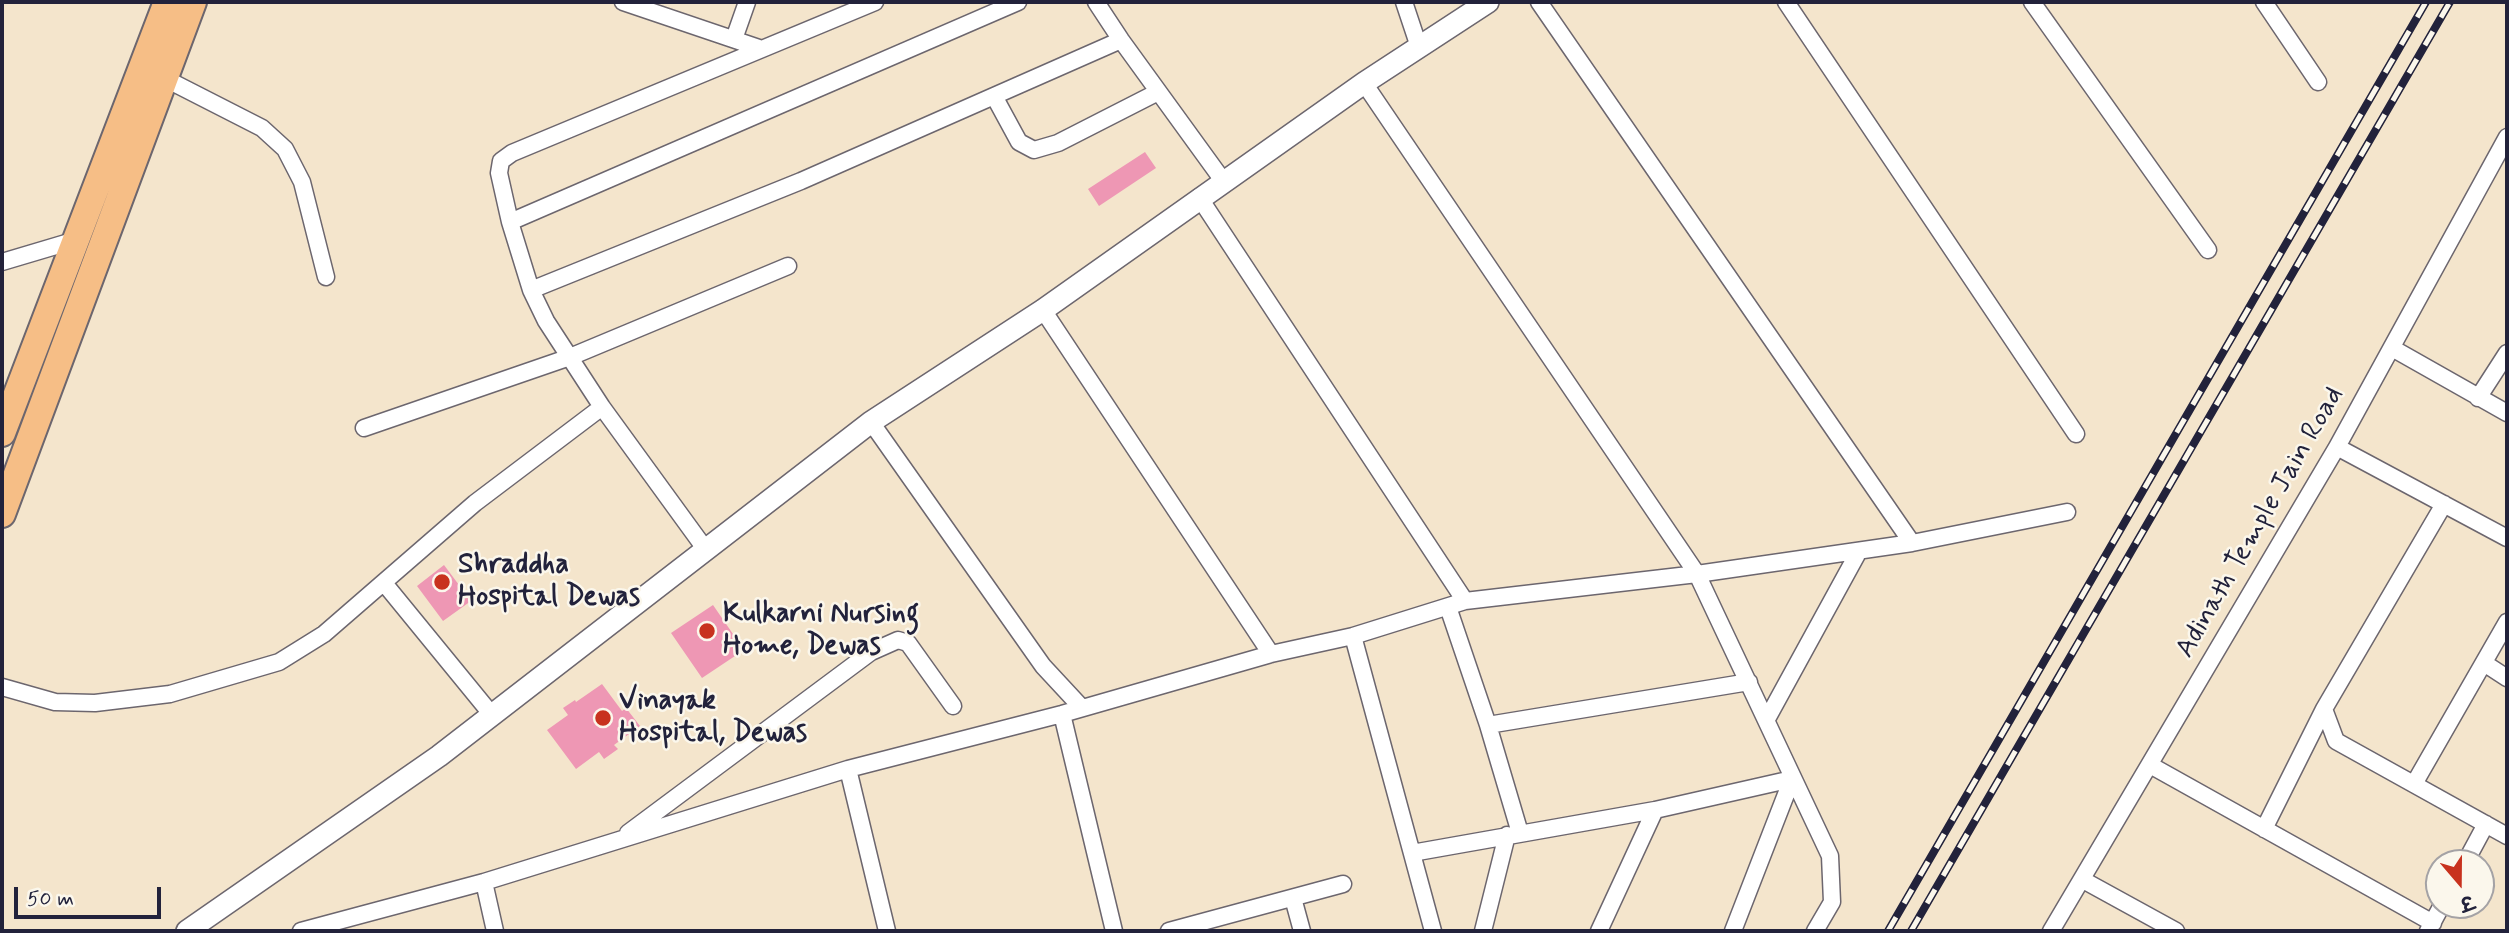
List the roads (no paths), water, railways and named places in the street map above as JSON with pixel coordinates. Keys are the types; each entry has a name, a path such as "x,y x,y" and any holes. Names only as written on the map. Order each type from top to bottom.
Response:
{"main road":[{"path":"2,433 167,2"},
{"path":"2,513 193,2"}],"street":[{"path":"623,2 762,48"},
{"path":"734,39 747,2"},
{"path":"706,550 602,407 546,321 531,290 510,222 499,173 501,162 512,153 875,2"},
{"path":"510,222 1018,2"},
{"path":"1096,2 1224,182"},
{"path":"1404,2 1419,47"},
{"path":"187,931 439,756 871,422 1043,310 1199,197 1364,83 1488,2"},
{"path":"1539,2 1912,543"},
{"path":"1786,2 2076,434"},
{"path":"2032,2 2207,250"},
{"path":"2264,2 2318,82"},
{"path":"531,290 801,181 1121,40"},
{"path":"164,78 262,128 285,149 302,182 326,277"},
{"path":"1364,83 1697,574 1830,856 1832,902 1815,931"},
{"path":"994,96 1019,142 1034,150 1058,143 1158,92"},
{"name":"Adinath Temple Jain Road","path":"2051,931 2337,447 2507,137"},
{"path":"1199,197 1465,601"},
{"path":"2,262 76,240"},
{"path":"364,428 569,357 788,266"},
{"path":"1043,310 1271,654"},
{"path":"2392,348 2507,413"},
{"path":"2478,398 2507,353"},
{"path":"2,687 55,702 95,704 170,694 279,662 324,634 475,503 602,407"},
{"path":"871,422 1043,666 1082,708"},
{"path":"2337,447 2507,538"},
{"path":"2264,829 2324,709 2444,505"},
{"path":"301,931 484,882 848,769 1062,714 1271,654 1353,636 1465,601 1697,574 1859,551 2067,512"},
{"path":"1767,719 1859,551"},
{"path":"383,583 492,715"},
{"path":"1448,607 1488,725 1514,834 1483,931"},
{"path":"2414,784 2507,622"},
{"path":"1353,636 1433,931"},
{"path":"619,840 871,652 898,640 908,643 953,706"},
{"path":"2484,663 2507,678"},
{"path":"1488,725 1749,682"},
{"path":"2324,709 2336,741 2507,836"},
{"path":"1062,714 1114,931"},
{"path":"2150,765 2430,927"},
{"path":"848,769 887,931"},
{"path":"1412,853 1655,810 1793,779"},
{"path":"1733,931 1793,779"},
{"path":"1598,931 1655,810"},
{"path":"2473,849 2486,824"},
{"path":"2082,880 2176,931"},
{"path":"484,882 495,931"},
{"path":"1169,931 1343,884"},
{"path":"1293,898 1302,931"}],"railway":[{"path":"1888,931 2426,2"},
{"path":"1911,931 2450,2"}],"place":[{"name":"Shraddha Hospital Dewas","path":"442,582"},
{"name":"Kulkarni Nursing Home, Dewas","path":"707,631"},
{"name":"Vinayak Hospital, Dewas","path":"603,718"}]}
